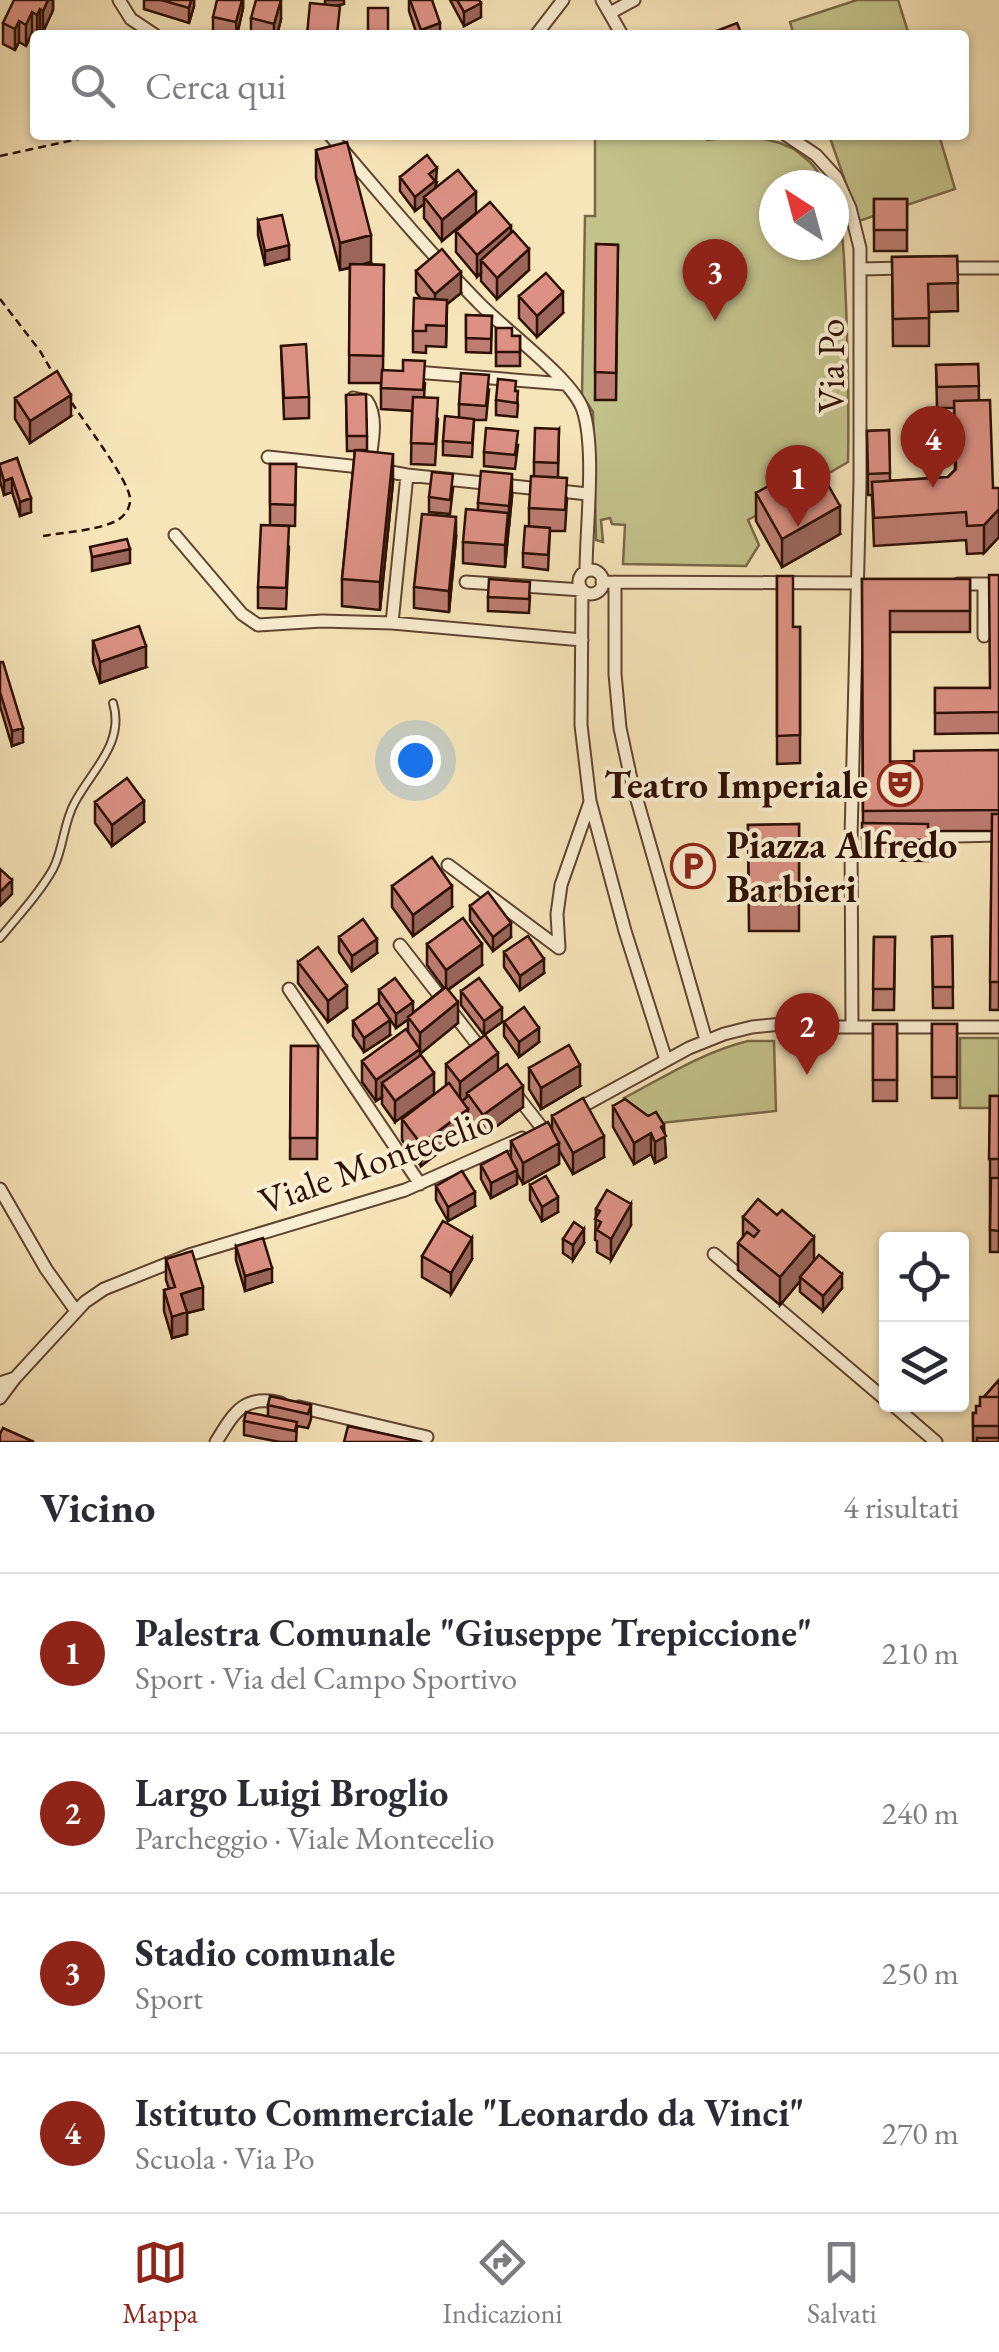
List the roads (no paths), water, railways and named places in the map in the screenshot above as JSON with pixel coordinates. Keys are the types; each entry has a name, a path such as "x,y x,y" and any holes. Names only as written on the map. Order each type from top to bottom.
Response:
{"street":[{"path":"119,0 131,19 148,30"},
{"path":"540,30 562,0"},
{"path":"602,0 619,30"},
{"path":"610,13 634,0"},
{"path":"334,140 421,242 499,324 566,384 581,405 586,422 588,494 586,570 579,577 580,716 590,800 625,932 666,1060"},
{"name":"Via Po","path":"794,140 816,155 842,188 857,234 861,269 851,837 852,1026"},
{"path":"861,269 916,268"},
{"path":"934,268 999,268"},
{"path":"415,372 566,384"},
{"path":"349,398 365,400 373,409 369,468"},
{"path":"268,457 588,494"},
{"path":"392,622 407,475"},
{"path":"174,534 253,623 267,626 392,622 582,640"},
{"path":"586,570 597,572 609,582 620,728 706,1040"},
{"path":"466,582 582,590 588,594 609,582 875,583"},
{"path":"948,584 999,584"},
{"path":"984,584 984,636"},
{"path":"448,864 559,948 561,885 590,800"},
{"path":"908,836 999,836"},
{"path":"851,837 870,837"},
{"path":"400,945 495,1067"},
{"path":"290,989 420,1184"},
{"name":"Viale Montecelio","path":"1,1392 76,1311 104,1288 154,1268 420,1184 554,1122 706,1040 776,1024 999,1027"},
{"path":"507,1082 554,1122"},
{"path":"0,1189 76,1311"},
{"path":"714,1254 879,1394"},
{"path":"216,1442 240,1408 262,1399 427,1437"},
{"path":"901,1412 936,1442"}],"lane":[{"path":"0,938 53,869 74,803 113,740 117,722 113,704"}],"place":[{"name":"Stadio comunale","path":"715,321"},
{"name":"Istituto Commerciale \"Leonardo da Vinci\"","path":"933,488"},
{"name":"Palestra Comunale \"Giuseppe Trepiccione\"","path":"798,527"},
{"name":"Teatro Imperiale","path":"900,784"},
{"name":"Piazza Alfredo Barbieri","path":"693,866"},
{"name":"Largo Luigi Broglio","path":"807,1075"}]}
